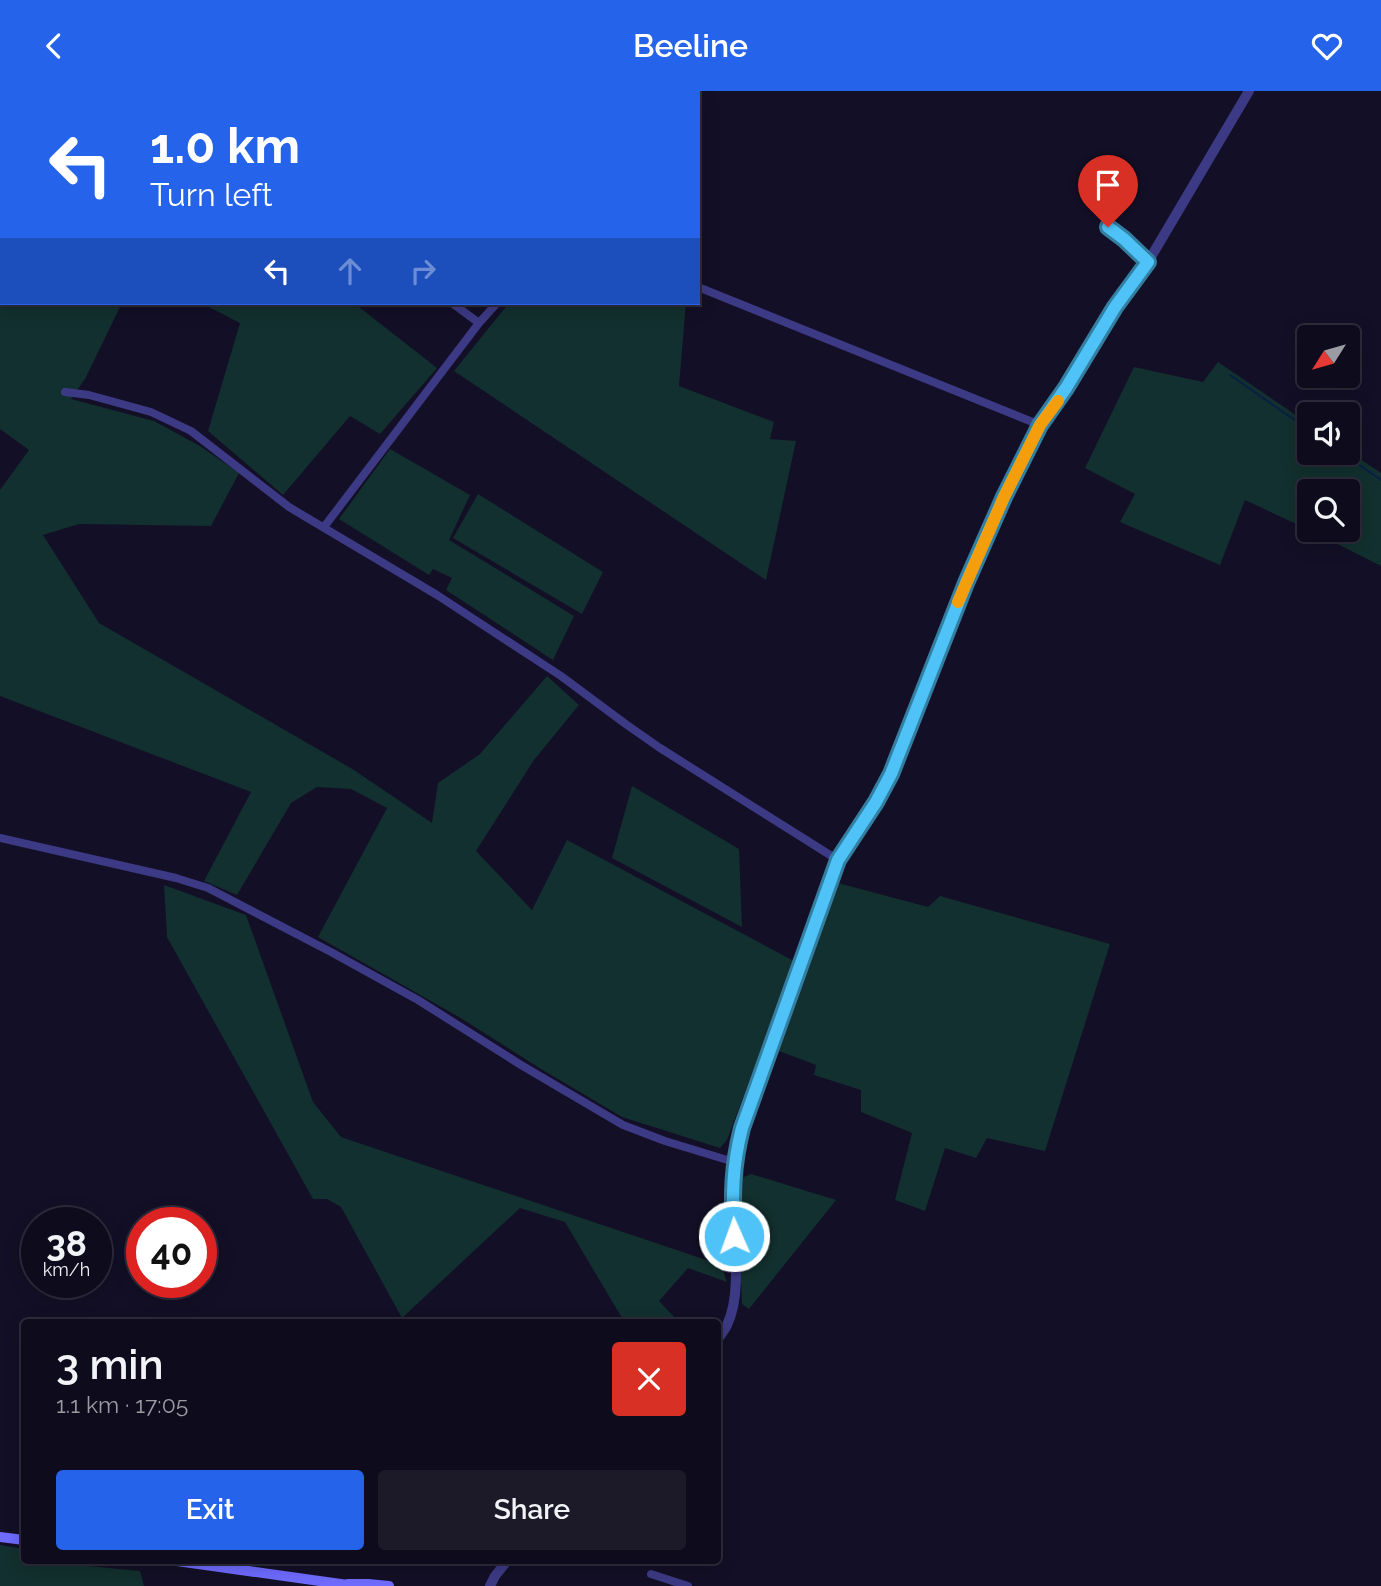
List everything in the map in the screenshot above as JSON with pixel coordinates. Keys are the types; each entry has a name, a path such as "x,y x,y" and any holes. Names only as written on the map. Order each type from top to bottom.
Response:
{"main road":[{"path":"0,1537 21,1540"},
{"path":"199,1564 351,1585 389,1586"}],"street":[{"path":"721,1335 727,1326 734,1304 736,1283 732,1188 734,1162 742,1128 838,860 891,774 985,537 1040,425 1115,307 1148,262 1249,91"},
{"path":"1108,227 1148,262"},
{"path":"700,288 1040,425"},
{"path":"455,305 479,323"},
{"path":"324,527 495,305"},
{"path":"65,392 89,395 151,412 191,431 289,507 437,595 561,676 660,748 838,860"},
{"path":"0,838 176,878 208,888 418,1000 623,1125 734,1162"},
{"path":"490,1586 505,1564"},
{"path":"651,1574 688,1586"}],"green space":[{"path":"0,305 121,305 85,379 71,399 154,421 200,446 239,473 211,526 79,524 43,535 99,623 354,770 432,823 438,783 480,754 547,676 579,705 534,760 476,851 532,910 567,840 794,961 727,1140 720,1148 622,1117 459,1017 318,937 387,808 351,789 317,787 291,803 237,895 204,881 251,792 0,696 0,490 29,450 0,429"},
{"path":"205,305 357,305 437,368 380,434 350,416 283,495 208,431 240,323"},
{"path":"507,305 686,305 679,386 774,422 770,439 796,441 766,580 454,371"},
{"path":"1218,362 1297,416 1297,465 1360,465 1360,459 1381,473 1381,566 1334,542 1360,542 1360,479 1297,479 1297,524 1245,500 1220,565 1120,522 1135,494 1085,468 1134,367 1203,382"},
{"path":"390,449 470,495 449,540 574,616 553,660 446,590 452,578 433,569 429,575 339,519"},
{"path":"478,494 603,572 582,614 453,538"},
{"path":"632,786 739,849 742,927 612,858"},
{"path":"838,883 928,907 940,896 1110,944 1045,1151 987,1138 976,1158 945,1148 925,1211 895,1200 912,1133 861,1112 861,1090 814,1075 816,1065 779,1051"},
{"path":"164,885 246,915 313,1102 341,1137 721,1265 727,1282 688,1268 659,1301 676,1319 623,1319 565,1222 520,1208 402,1318 341,1207 327,1199 313,1199 167,937"},
{"path":"751,1174 836,1200 749,1309 742,1304 737,1183"},
{"path":"0,1545 21,1548 21,1564 78,1564 140,1571 144,1586 0,1586"}],"waterway":[{"path":"1230,375 1297,422"},
{"path":"1359,465 1381,480"}],"slow traffic":[{"path":"958,602 1004,497 1040,425 1058,401"}],"route":[{"path":"734,1236 733,1169 742,1128 838,860 891,774 985,537 1040,425 1054,407 1115,307 1148,262 1108,227"}]}
